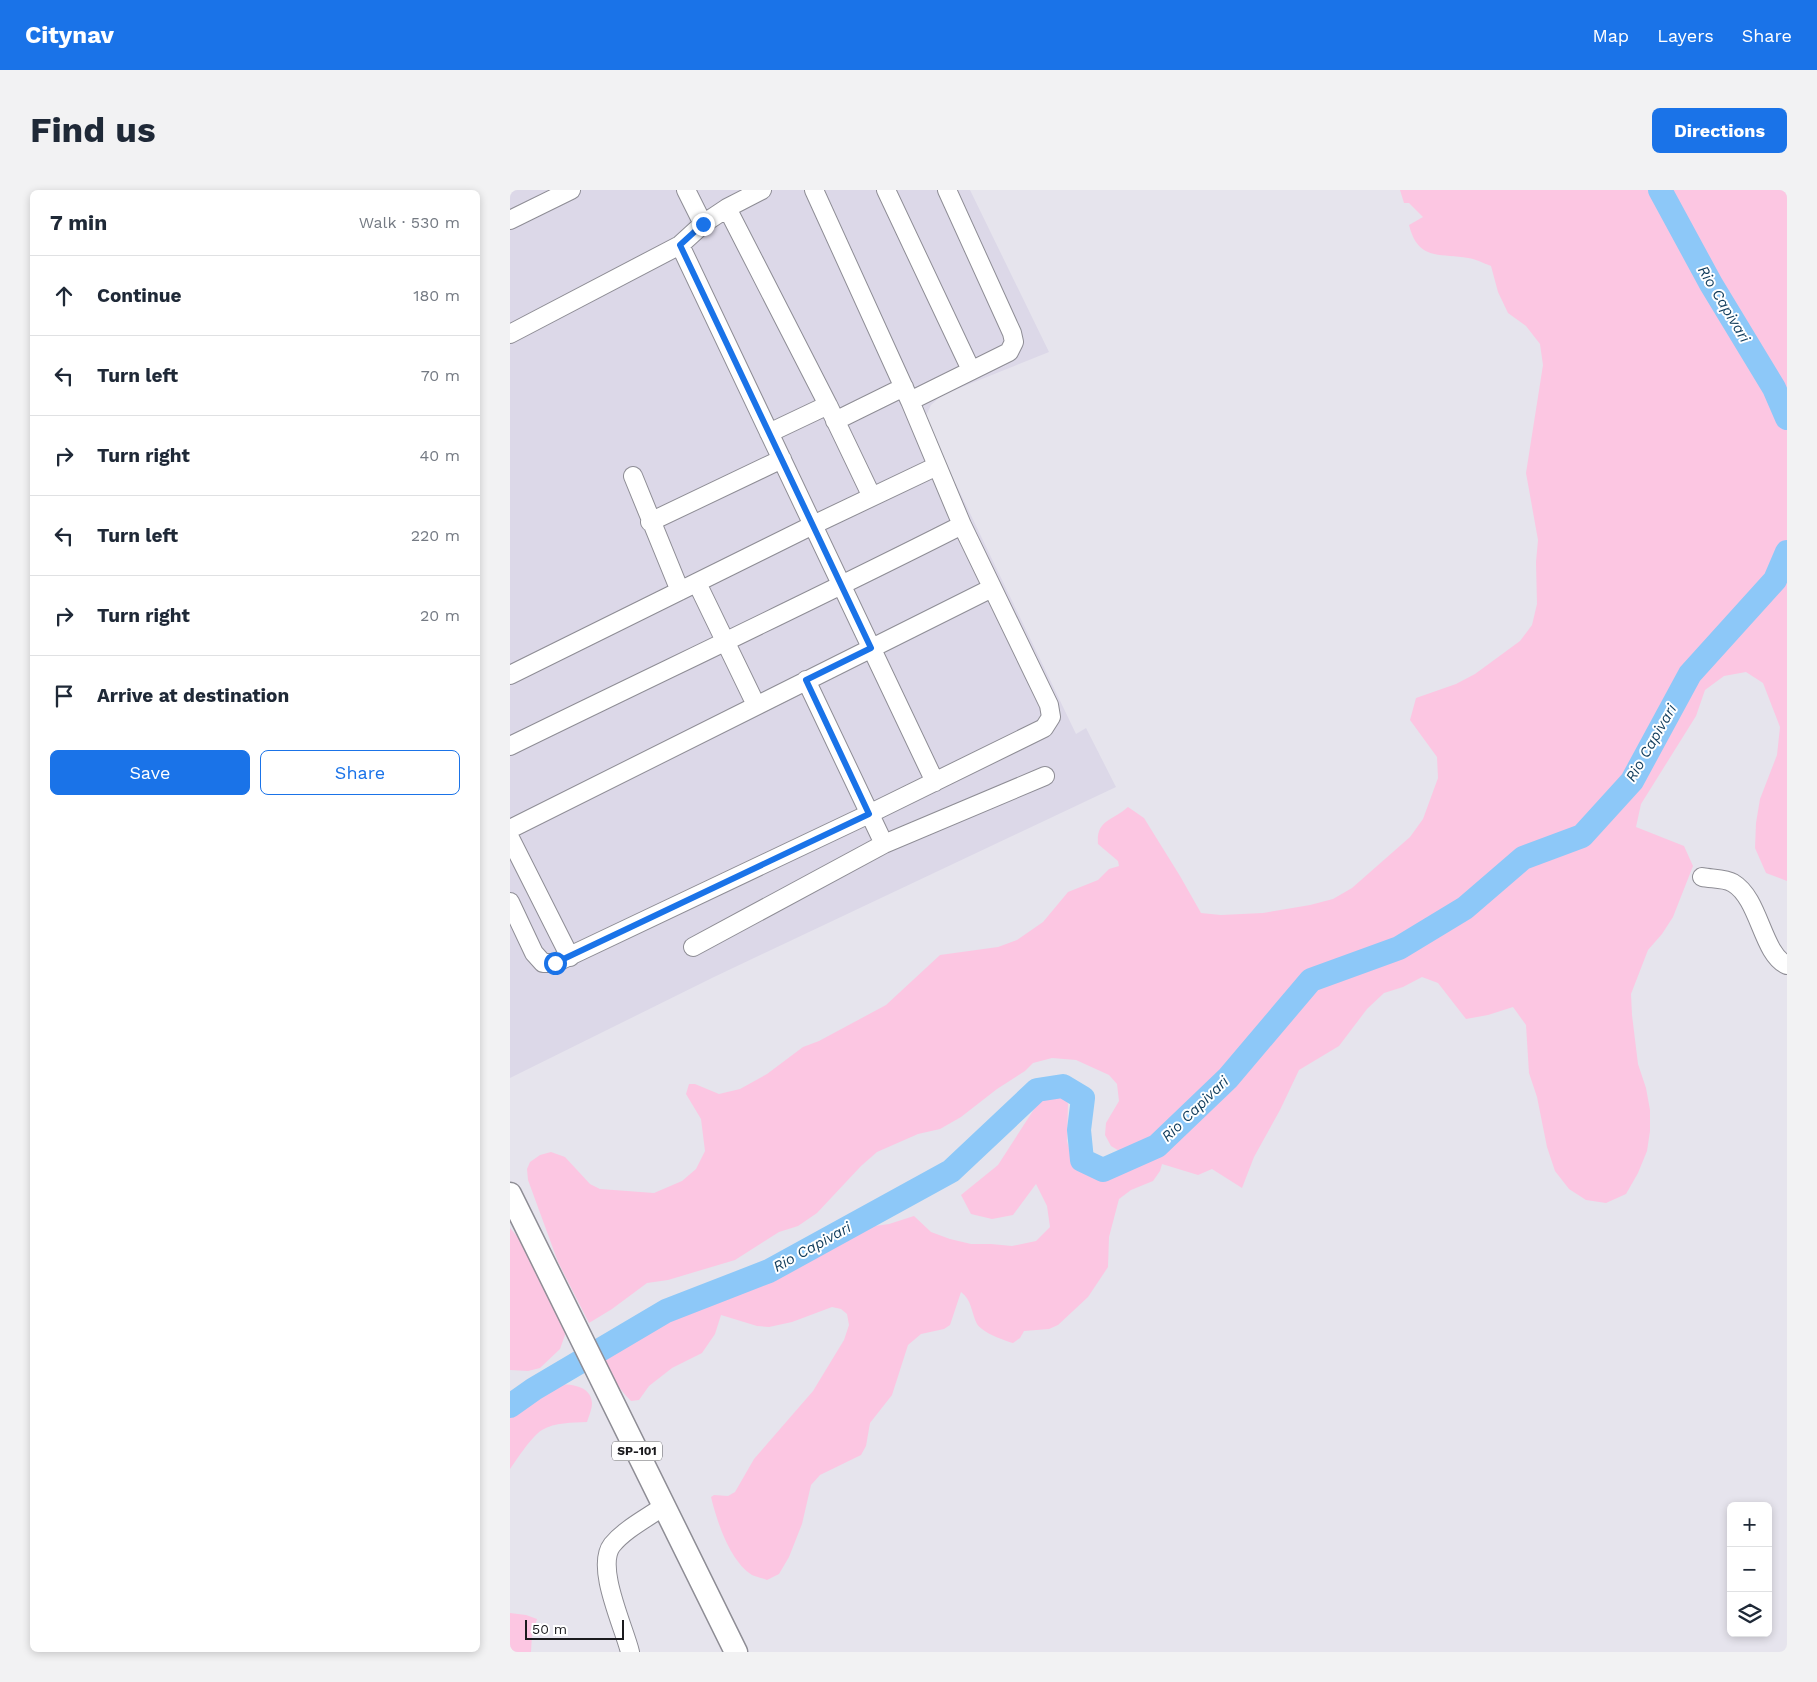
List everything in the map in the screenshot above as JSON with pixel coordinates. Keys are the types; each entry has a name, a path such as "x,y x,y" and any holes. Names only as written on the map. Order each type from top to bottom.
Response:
{"main road":[{"name":"SP-101","path":"510,1194 736,1652"}],"street":[{"path":"510,220 571,190"},
{"path":"686,190 703,224"},
{"path":"510,334 680,245 703,224 727,208 762,190"},
{"path":"540,900 513,907 534,953 543,963 555,963 869,814 1044,728 1051,717 1049,705 962,525 907,394 814,190"},
{"path":"886,190 971,370"},
{"path":"769,433 832,413 907,394 971,370 1009,352 1014,342 1012,333 948,190"},
{"path":"727,208 832,413 872,497"},
{"path":"680,245 935,782"},
{"path":"650,522 782,459"},
{"path":"510,675 813,525 937,466"},
{"path":"633,476 650,522 680,591"},
{"path":"510,746 726,640 842,586 962,525"},
{"path":"697,583 756,706"},
{"path":"510,829 992,588"},
{"path":"806,680 884,844"},
{"path":"693,947 884,844 1045,776"},
{"path":"510,838 570,957"},
{"path":"1702,877 1732,882 1744,894 1756,914 1770,946 1782,963 1787,965"},
{"path":"630,1652 606,1576 606,1558 611,1546 622,1535 664,1506"}],"shaded area":[{"path":"510,190 970,190 1049,352 942,395 931,405 926,416 930,430 1076,734 1086,728 1116,787 714,977 510,1078"},
{"path":"1400,190 1787,190 1787,881 1766,873 1755,848 1756,823 1760,799 1777,755 1780,727 1763,683 1746,672 1724,676 1705,690 1696,716 1641,804 1636,827 1684,846 1693,866 1673,917 1648,950 1631,994 1638,1064 1646,1088 1650,1110 1650,1131 1647,1151 1638,1173 1626,1194 1606,1203 1586,1200 1569,1189 1555,1171 1547,1147 1537,1097 1529,1073 1526,1025 1513,1007 1488,1015 1466,1019 1438,983 1422,977 1403,987 1384,993 1367,1009 1339,1046 1299,1070 1280,1110 1254,1157 1242,1188 1212,1169 1198,1175 1162,1164 1160,1171 1153,1181 1131,1190 1119,1199 1109,1237 1108,1267 1088,1297 1058,1325 1049,1329 1024,1331 1020,1338 1013,1343 1009,1342 993,1336 977,1324 971,1306 965,1295 961,1292 950,1325 944,1329 921,1334 908,1345 892,1395 870,1423 866,1446 861,1455 820,1475 811,1485 802,1524 789,1557 779,1574 767,1580 752,1575 744,1569 731,1551 721,1529 711,1497 714,1495 728,1496 735,1492 754,1459 813,1391 844,1340 849,1325 847,1314 841,1309 832,1307 792,1322 769,1327 757,1326 721,1315 715,1334 702,1353 672,1368 649,1386 639,1400 631,1401 616,1383 608,1370 599,1348 640,1331 658,1321 675,1307 692,1298 734,1285 774,1281 827,1246 868,1227 889,1224 914,1216 931,1232 971,1244 1012,1246 1036,1241 1050,1227 1047,1206 1036,1184 1013,1215 992,1219 971,1214 961,1195 998,1165 1047,1089 1057,1089 1065,1093 1068,1104 1067,1141 1073,1164 1085,1167 1091,1166 1120,1156 1121,1152 1111,1146 1105,1135 1106,1123 1119,1101 1117,1084 1109,1075 1076,1060 1052,1058 1033,1063 1025,1071 997,1089 961,1117 940,1129 918,1134 877,1152 861,1166 817,1213 798,1226 779,1232 735,1260 668,1280 647,1283 612,1309 589,1323 558,1262 528,1180 527,1169 530,1162 540,1155 551,1152 565,1157 590,1184 600,1189 654,1193 682,1181 696,1169 705,1151 701,1119 686,1094 689,1084 695,1084 719,1094 740,1089 767,1074 803,1047 819,1041 886,1005 940,955 998,947 1017,940 1043,922 1068,892 1098,880 1109,869 1119,866 1118,861 1098,844 1098,836 1102,825 1128,807 1144,818 1201,913 1221,915 1263,913 1333,899 1352,888 1410,837 1423,819 1438,778 1437,757 1410,720 1416,698 1456,684 1475,674 1520,641 1532,625 1537,604 1536,562 1538,540 1526,473 1543,365 1540,344 1526,326 1508,313 1498,292 1491,266 1477,260 1431,253 1418,245 1409,225 1423,217 1409,203 1404,203"},
{"path":"510,1228 522,1242 564,1322 565,1335 560,1349 540,1368 528,1371 510,1370"},
{"path":"556,1384 567,1384 588,1392 592,1403 587,1422 558,1424 542,1430 529,1442 510,1469 510,1404"},
{"path":"510,1613 526,1615 537,1619 532,1635 531,1652 510,1652"}],"waterway":[{"name":"Rio Capivari","path":"1660,190 1711,284 1774,388 1787,418"},
{"name":"Rio Capivari","path":"510,1406 534,1389 666,1311 769,1271 951,1171 1037,1090 1063,1086 1083,1098 1079,1130 1082,1160 1103,1170 1157,1146 1228,1078 1311,980 1399,948 1465,908 1523,858 1582,836 1632,781 1690,674 1775,580 1787,552"}],"route":[{"path":"555,963 869,814 806,680 871,648 680,245 703,224"}]}
